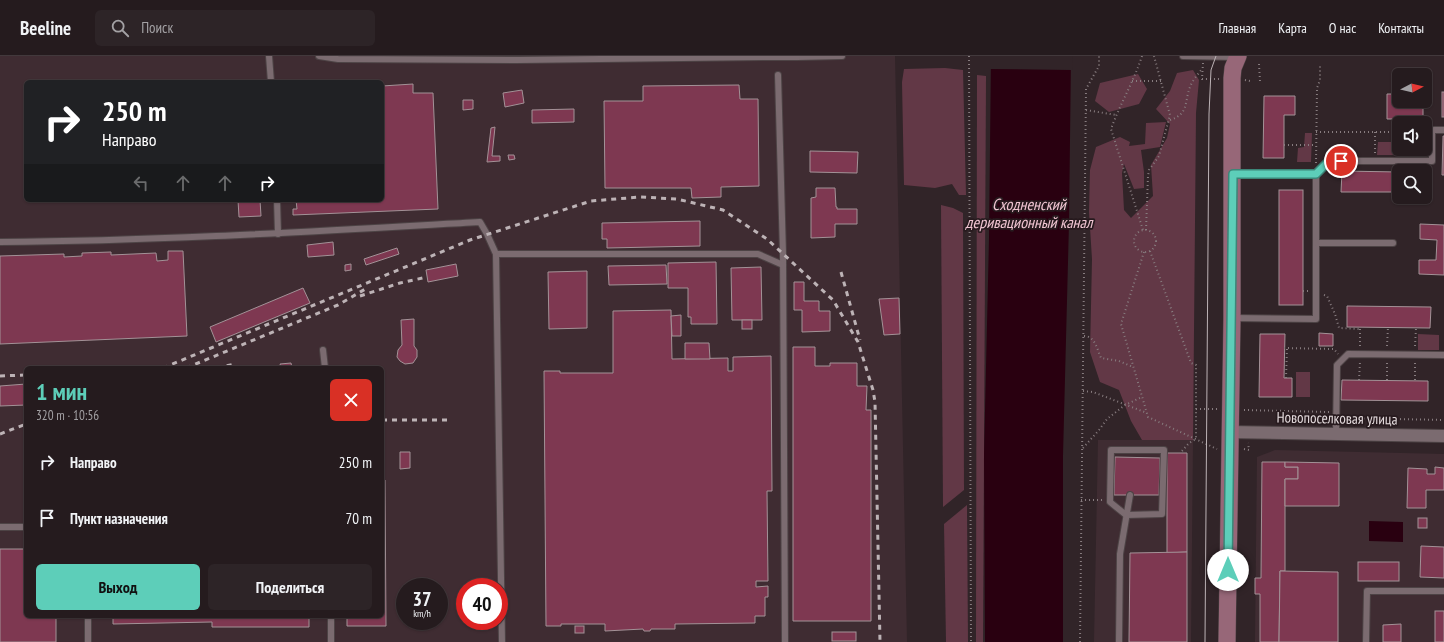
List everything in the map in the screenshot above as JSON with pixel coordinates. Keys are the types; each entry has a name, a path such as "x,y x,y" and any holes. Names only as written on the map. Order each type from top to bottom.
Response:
{"street":[{"path":"1227,642 1232,318 1232,78 1233,68 1239,56"},
{"name":"Новопоселковая улица","path":"1230,432 1444,436"}],"lane":[{"path":"269,56 271,80"},
{"path":"319,56 338,58 510,60 842,56"},
{"path":"1183,56 1239,56"},
{"path":"778,75 783,264 785,642"},
{"path":"1233,174 1316,174 1329,161 1432,161 1432,132 1434,130 1444,130"},
{"path":"1232,318 1316,319 1316,174"},
{"path":"277,202 278,234"},
{"path":"0,242 50,242 278,234 480,222 496,254 502,642"},
{"path":"1316,242 1393,243"},
{"path":"496,254 758,254 783,264"},
{"path":"323,350 325,366"},
{"path":"1336,434 1337,365 1348,354 1444,355"},
{"path":"1111,450 1164,450 1162,514 1126,515 1110,502 1111,450"},
{"path":"1131,451 1131,458"},
{"path":"1119,642 1120,554 1130,495"},
{"path":"0,527 24,527"},
{"path":"1366,642 1367,590 1444,591"},
{"path":"88,618 88,642"},
{"path":"331,618 331,642"}],"path":[{"path":"969,56 971,642"},
{"path":"1080,642 1086,88 1099,66 1099,56"},
{"path":"1142,56 1111,129 1145,230"},
{"path":"1145,230 1149,170 1159,156 1170,120 1170,115 1154,56"},
{"path":"1203,57 1202,79 1225,78"},
{"path":"1260,64 1260,81"},
{"path":"1316,174 1317,88 1320,80 1320,65"},
{"path":"1170,120 1178,117 1185,110 1190,87 1202,68"},
{"path":"1132,81 1161,81"},
{"path":"1086,110 1116,115"},
{"path":"1316,132 1392,132"},
{"path":"1375,132 1375,161"},
{"path":"1284,145 1316,145"},
{"path":"1145,230 1152,232 1156,238 1155,246 1150,251 1144,252 1137,248 1134,241 1136,234 1145,230"},
{"path":"1150,251 1191,363 1196,365 1196,439"},
{"path":"1144,252 1121,324 1148,417 1218,449"},
{"path":"1316,290 1327,296 1339,328 1360,329"},
{"path":"1084,336 1089,336 1093,339 1101,358 1119,361 1134,368"},
{"path":"1286,378 1286,348 1334,349 1343,359"},
{"path":"1083,392 1093,392 1116,400 1125,406 1147,413"},
{"path":"1082,449 1095,435 1107,418 1142,397"},
{"path":"1196,408 1222,409"},
{"path":"1241,410 1336,413 1345,418 1444,420"},
{"path":"1182,450 1196,439"},
{"path":"1081,500 1102,500"}],"shaded area":[{"path":"0,56 895,56 907,642 0,642"},
{"path":"945,68 963,70 966,195 959,195 952,184 935,188 904,185 902,82 904,69"},
{"path":"1193,70 1199,80 1196,113 1193,440 1142,440 1131,421 1119,390 1100,382 1090,352 1092,259 1089,212 1090,170 1096,147 1120,137 1130,142 1129,146 1145,144 1146,123 1166,122 1160,147 1141,150 1144,172 1144,188 1134,189 1124,164 1122,173 1124,210 1131,218 1153,196 1151,165 1167,138 1170,124 1156,109 1170,91 1177,73"},
{"path":"1138,74 1147,89 1139,104 1109,112 1095,101 1100,83"},
{"path":"977,75 986,76 983,642 976,642"},
{"path":"1305,133 1312,133 1311,162 1297,162 1298,148 1304,147"},
{"path":"1378,142 1392,142 1392,155 1377,155"},
{"path":"941,205 953,208 963,213 964,490 943,507"},
{"path":"1418,334 1439,335 1439,350 1418,350"},
{"path":"1296,372 1310,372 1310,397 1296,397"},
{"path":"1098,440 1193,440 1191,642 1094,642"},
{"path":"1275,450 1444,454 1444,642 1255,642 1257,457"},
{"path":"967,505 968,642 946,642 944,524"}],"water":[{"name":"Сходненский деривационный канал","path":"991,56 1071,56 1069,223 1063,456 1063,642 985,642 984,455"},
{"path":"1369,521 1403,522 1403,542 1369,541"}],"pier":[{"path":"989,56 1073,56 1072,70 989,69"}],"building":[{"path":"413,84 413,93 433,93 438,209 293,215 293,209 297,209 296,202 384,202 384,86"},
{"path":"739,85 740,99 758,99 759,186 721,187 721,197 692,198 691,188 605,188 604,101 643,101 643,86"},
{"path":"522,90 524,103 505,107 503,93"},
{"path":"1442,92 1444,92 1444,117 1442,117"},
{"path":"1387,94 1392,94 1392,108 1423,108 1423,116 1392,116 1392,119 1387,119"},
{"path":"1264,96 1295,96 1295,115 1284,115 1284,158 1263,158"},
{"path":"463,100 473,100 473,109 463,110"},
{"path":"574,109 574,122 532,123 532,110"},
{"path":"495,127 492,156 500,156 500,161 487,162 491,128"},
{"path":"1443,136 1444,175 1442,175"},
{"path":"810,151 858,152 857,173 810,172"},
{"path":"508,155 514,155 515,159 509,160"},
{"path":"1342,171 1392,172 1392,192 1341,192"},
{"path":"816,188 835,188 837,209 857,209 857,224 835,224 835,237 811,238 811,198 816,197"},
{"path":"1279,190 1303,190 1303,305 1279,305"},
{"path":"238,202 260,202 261,216 239,217"},
{"path":"700,221 700,246 607,248 607,239 602,239 602,223"},
{"path":"1420,224 1444,225 1444,275 1419,274 1419,260 1436,260 1437,240 1420,239"},
{"path":"333,242 334,255 308,257 307,245"},
{"path":"397,248 399,254 366,265 364,259"},
{"path":"168,251 183,251 187,336 0,344 0,256 64,254 64,257 82,256 82,253 111,252 111,255 156,253 157,261 168,260"},
{"path":"716,262 717,324 691,324 691,317 688,317 688,288 668,288 668,263"},
{"path":"351,264 351,270 345,271 345,265"},
{"path":"456,264 458,276 428,282 426,270"},
{"path":"666,265 667,284 609,285 608,266"},
{"path":"761,267 762,320 732,320 731,268"},
{"path":"587,271 587,328 549,329 548,272"},
{"path":"794,282 804,282 804,301 819,301 819,311 830,311 830,331 802,332 802,310 794,310"},
{"path":"303,288 310,303 216,342 210,327"},
{"path":"899,298 900,334 884,335 879,299"},
{"path":"1347,306 1431,307 1430,328 1347,327"},
{"path":"671,310 672,359 728,358 728,371 733,371 733,357 771,356 772,491 767,491 768,581 756,581 756,587 768,586 768,597 765,597 765,616 755,616 755,623 675,624 675,629 651,629 650,631 644,631 643,629 605,631 605,624 561,624 561,626 546,626 544,371 560,371 560,373 613,373 613,311"},
{"path":"681,315 681,336 672,336 671,316"},
{"path":"414,319 414,346 417,350 417,357 413,363 405,364 397,357 398,350 402,345 401,320"},
{"path":"742,320 752,320 752,329 742,329"},
{"path":"1319,333 1333,334 1333,346 1319,346"},
{"path":"1260,334 1285,334 1284,378 1292,378 1292,397 1259,397"},
{"path":"685,343 709,343 710,359 685,359"},
{"path":"793,347 815,347 815,366 830,366 830,363 857,363 857,386 867,386 866,410 871,410 871,621 793,621"},
{"path":"291,363 292,366 280,366 280,364"},
{"path":"1342,380 1428,381 1428,401 1341,400"},
{"path":"24,384 24,405 0,406 0,386"},
{"path":"400,452 410,452 410,468 400,469"},
{"path":"1167,453 1187,453 1187,552 1167,553"},
{"path":"1115,457 1160,458 1159,495 1114,495"},
{"path":"1262,462 1285,462 1285,467 1298,467 1298,479 1285,479 1285,571 1280,571 1279,642 1260,642 1260,594 1255,594 1255,578 1261,578"},
{"path":"1285,462 1339,463 1339,506 1285,506 1285,479 1298,479 1298,467 1285,467"},
{"path":"1435,467 1444,468 1444,490 1426,490 1426,508 1407,508 1408,468 1427,469 1427,474 1435,474"},
{"path":"385,480 386,626 347,626 347,618 384,618"},
{"path":"1418,518 1427,518 1427,528 1418,528"},
{"path":"1421,546 1444,547 1444,578 1420,577"},
{"path":"0,549 24,549 24,618 56,618 56,642 0,642"},
{"path":"1187,552 1187,642 1129,642 1130,553"},
{"path":"1358,562 1399,562 1399,581 1358,581"},
{"path":"1280,571 1338,572 1338,642 1279,642"},
{"path":"1435,611 1444,611 1444,642 1435,642"},
{"path":"113,618 309,618 309,627 212,627 212,622 113,624"},
{"path":"1401,624 1401,642 1383,642 1383,625"},
{"path":"575,626 584,626 584,633 575,633"},
{"path":"832,632 856,632 856,641 832,641"}],"tram line":[{"path":"1205,642 1209,114 1211,70 1216,56"}],"railway":[{"path":"168,366 470,240 591,201 640,197 677,199 723,210 767,239 833,300 858,342 873,390 875,402 880,642"},
{"path":"841,272 860,340"},
{"path":"360,296 400,283 427,277"},
{"path":"191,366 338,305 367,288"},
{"path":"226,366 235,364"},
{"path":"0,376 24,375"},
{"path":"384,420 447,420"},
{"path":"0,434 24,425"}],"route":[{"path":"1228,570 1233,174 1316,174 1329,161 1341,161"}]}
